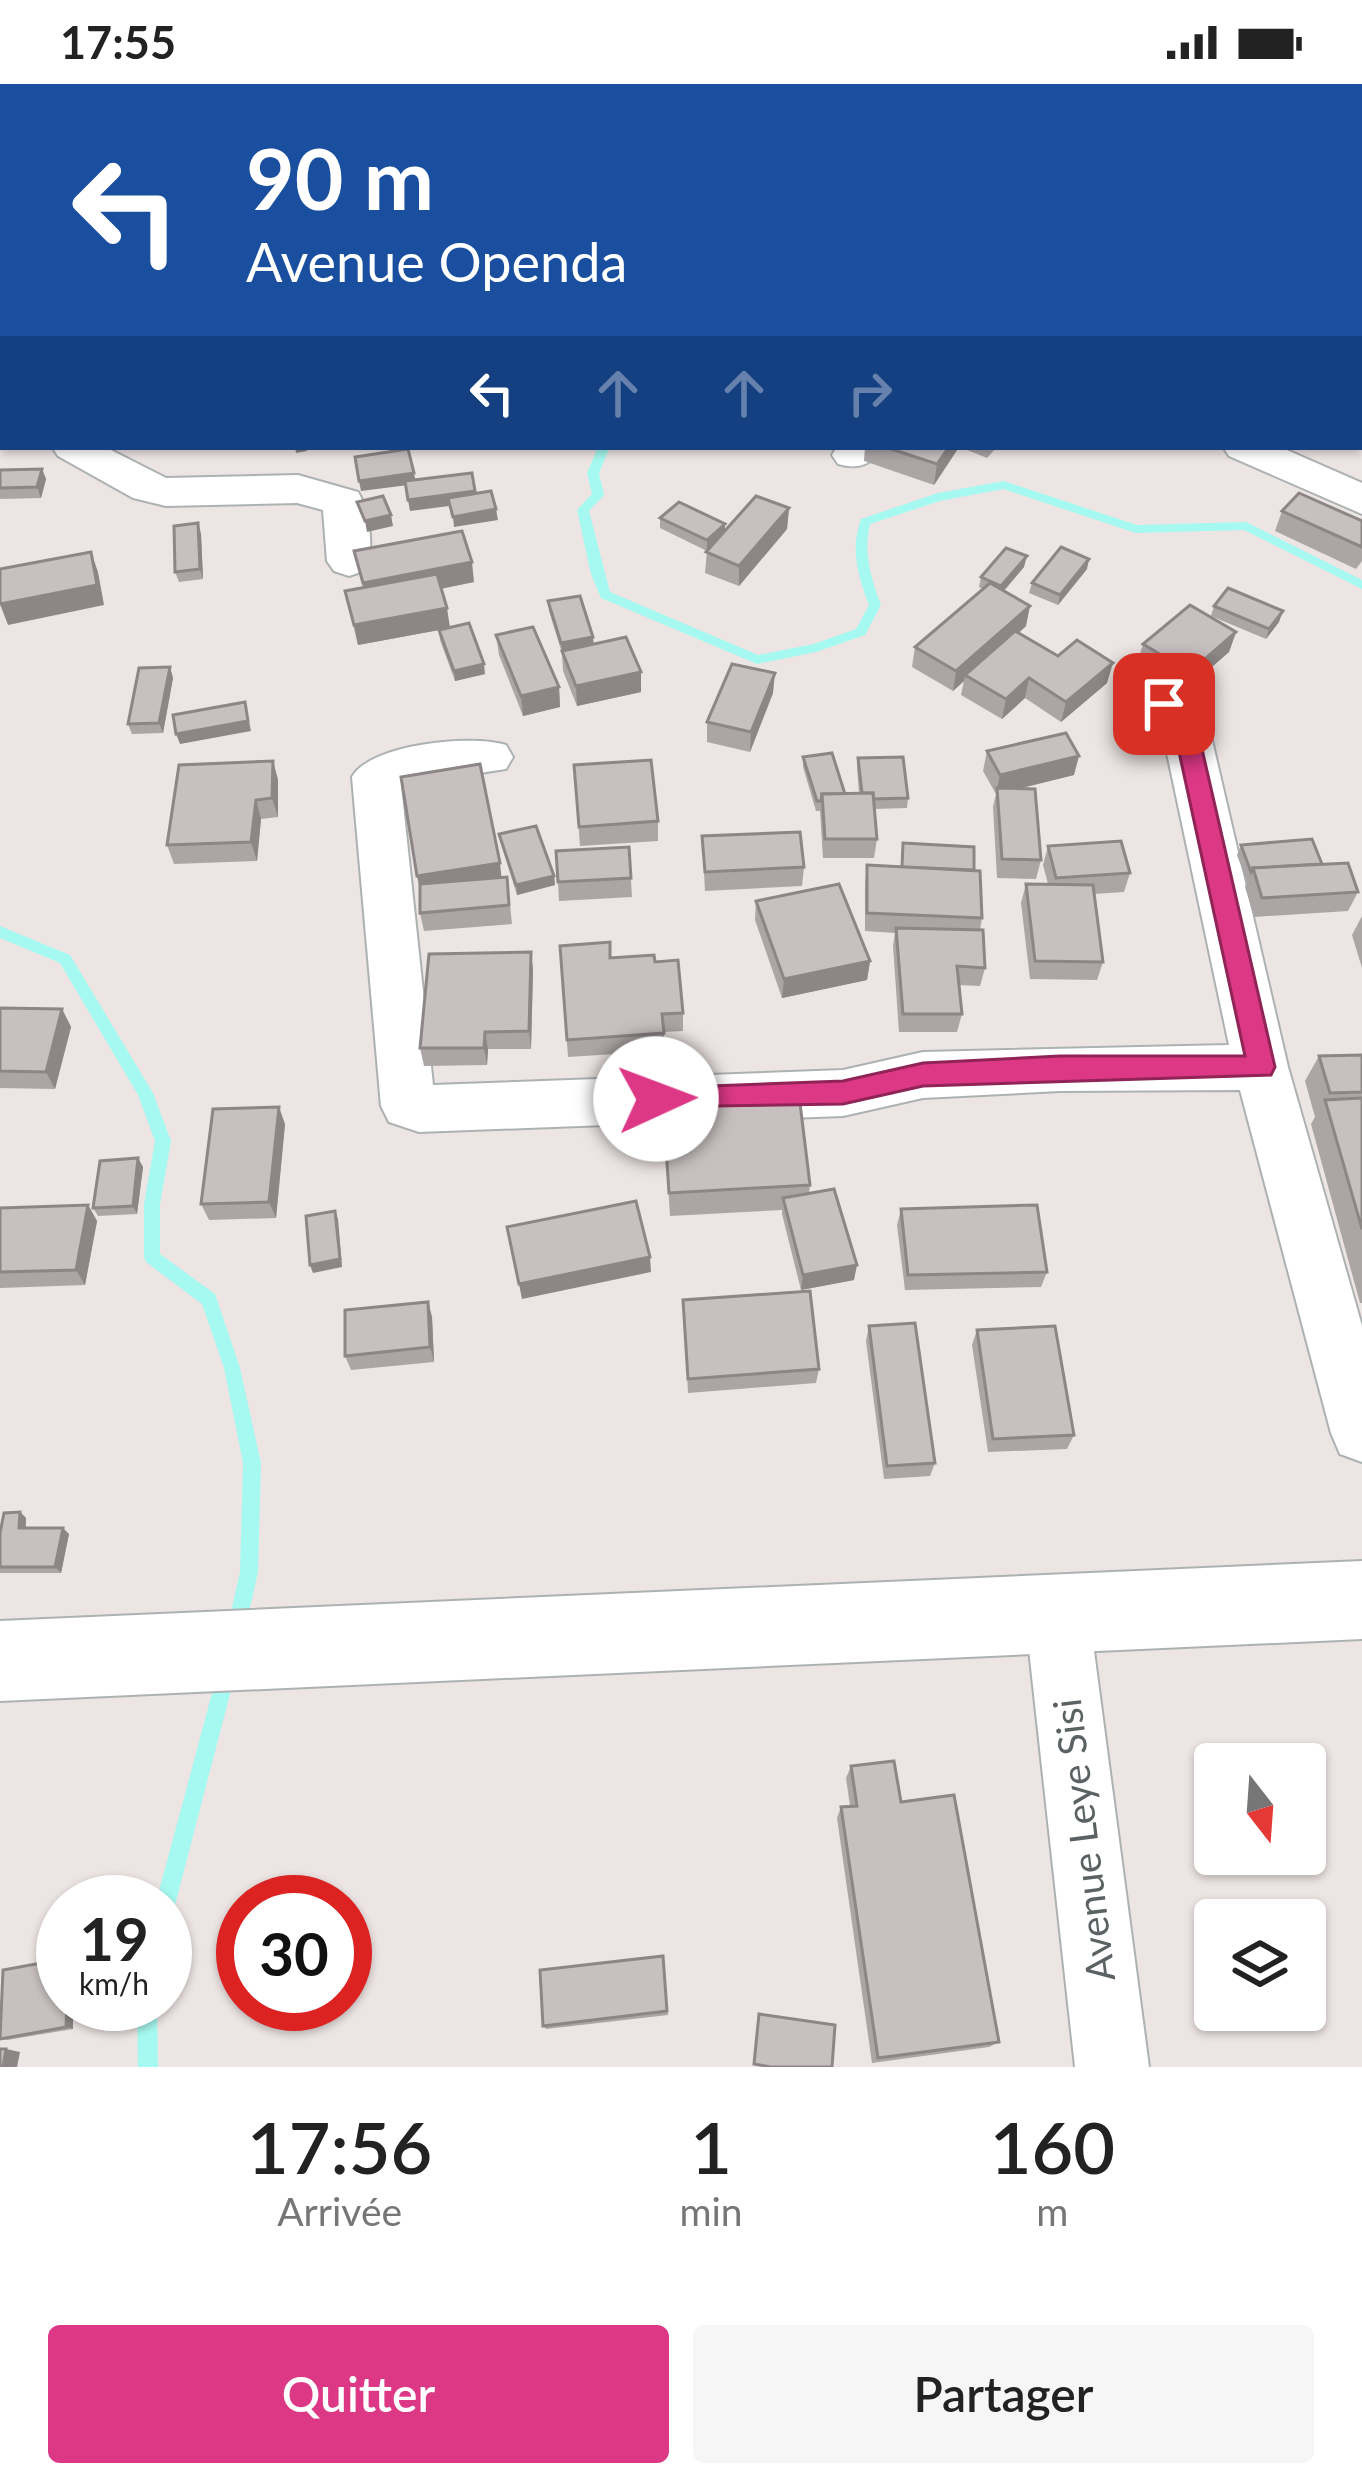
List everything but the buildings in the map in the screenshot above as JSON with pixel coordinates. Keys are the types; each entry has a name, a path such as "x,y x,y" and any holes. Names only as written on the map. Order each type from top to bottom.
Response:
{"street":[{"path":"78,450 148,488 166,492 298,489 343,502 349,561"},
{"path":"1251,450 1362,500"},
{"path":"1164,704 1187,736 1262,1067 1362,1433"},
{"path":"489,757 391,767 376,777 408,1106 843,1093 923,1075 1060,1068 1262,1067"},
{"path":"0,1660 1362,1600"},
{"name":"Avenue Leye Sisi","path":"1057,1613 1112,2067"}],"waterway":[{"path":"603,450 593,473 598,495 583,510 605,595 757,660 816,648 861,632 875,605 861,554 865,522 938,497 1004,485 1136,529 1246,526 1362,585"},
{"path":"0,932 65,959 145,1093 163,1141 152,1204 152,1257 209,1299 232,1368 252,1463 249,1572 236,1630"},
{"path":"173,1875 227,1671"},
{"path":"147,2031 148,2067"}],"route":[{"path":"656,1099 843,1093 923,1075 1060,1068 1262,1067 1187,736 1180,720 1164,704"}]}
